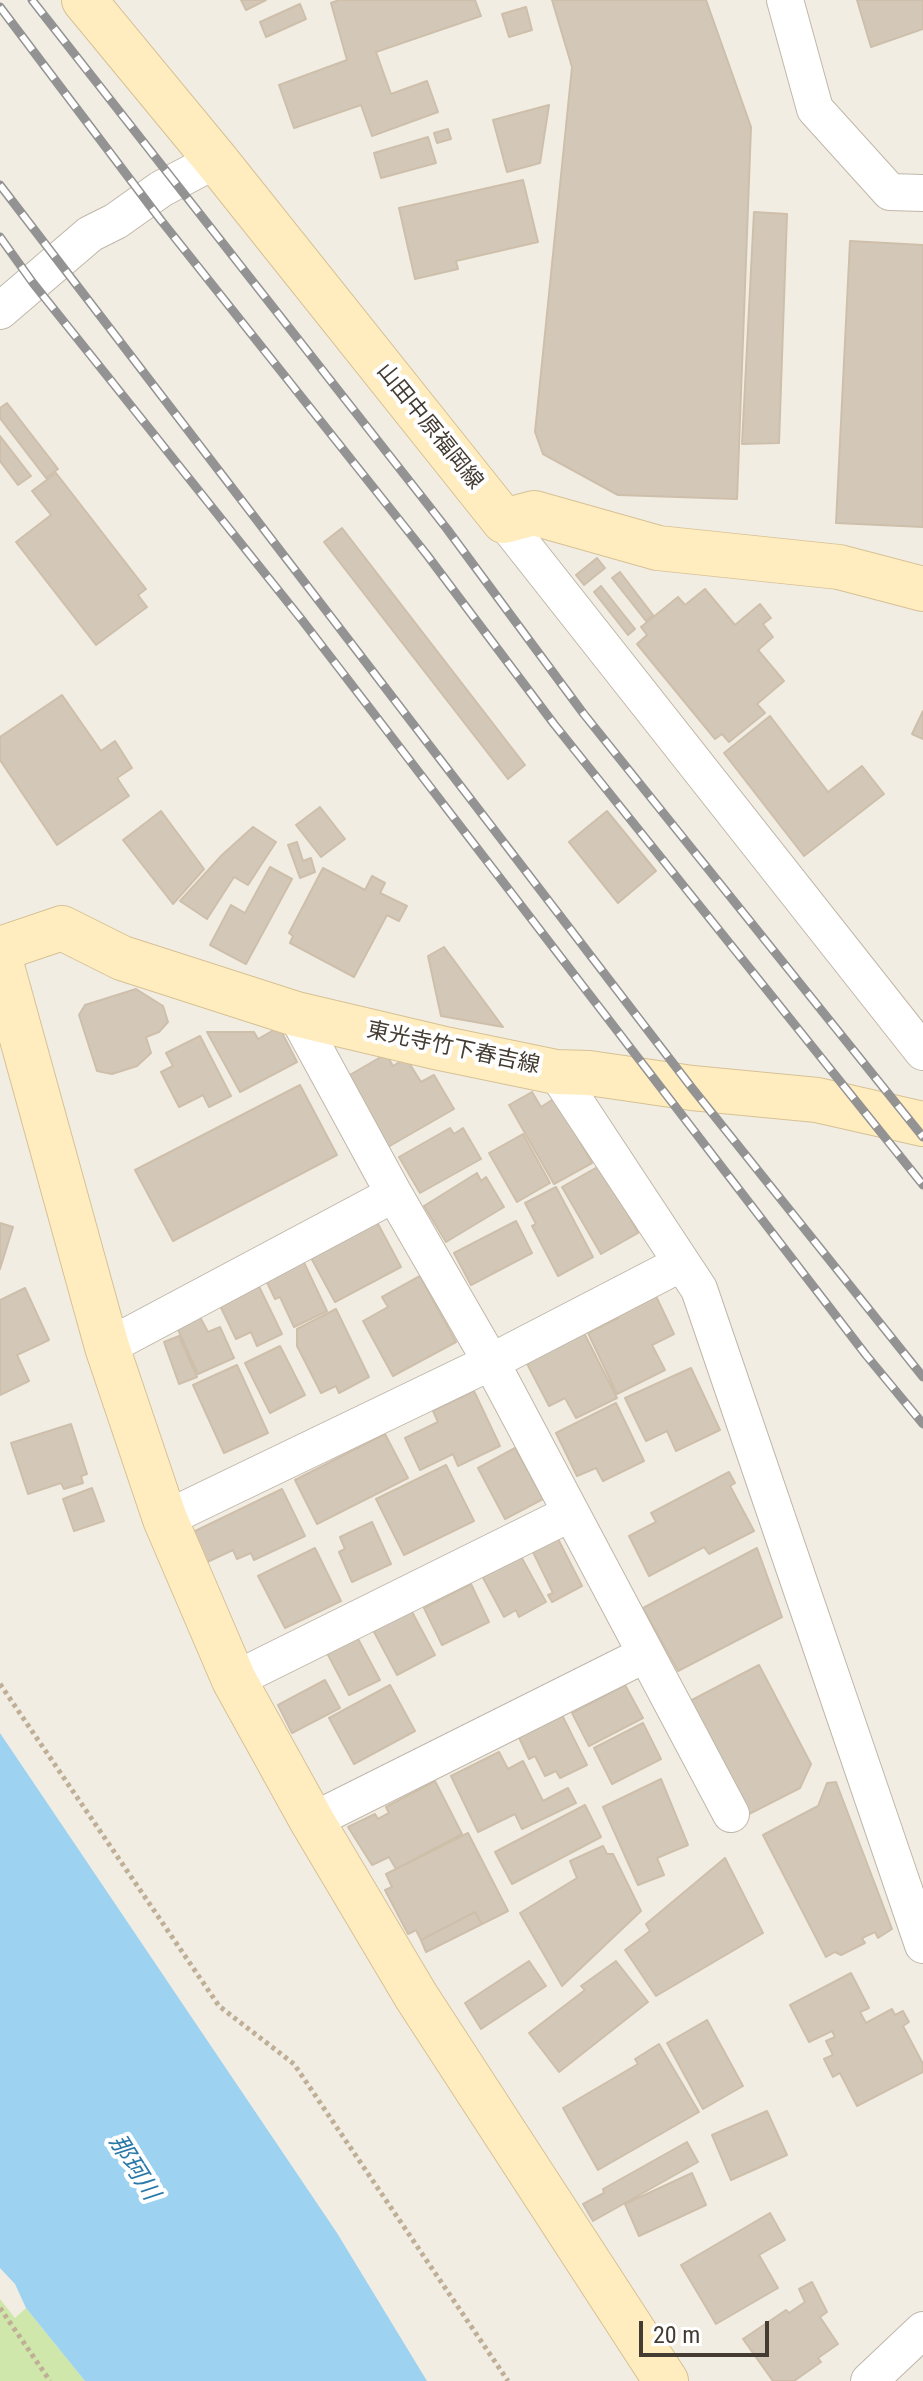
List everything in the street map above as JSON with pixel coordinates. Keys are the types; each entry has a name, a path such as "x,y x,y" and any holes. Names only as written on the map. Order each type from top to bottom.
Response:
{"main road":[{"name":"山田中原福岡線","path":"84,0 504,521"},
{"path":"504,521 534,513 658,548 839,567 923,589"},
{"name":"東光寺竹下春吉線","path":"0,949 62,928 122,958 296,1014 440,1048 556,1072 589,1073 692,1088 817,1100 923,1124"},
{"path":"0,959 107,1347 165,1519 234,1680 312,1821 416,1996 666,2381"}],"street":[{"path":"785,0 815,109 890,192 923,193"},
{"path":"0,311 90,234 116,221 161,189 216,160"},
{"path":"504,521 923,1052"},
{"path":"296,1014 394,1194 491,1362 731,1814"},
{"path":"556,1072 699,1289 923,1945"},
{"path":"107,1347 394,1194"},
{"path":"165,1519 491,1362 680,1264"},
{"path":"234,1680 571,1513"},
{"path":"312,1821 646,1654"},
{"path":"869,2381 923,2330"}],"path":[{"path":"0,1684 219,2006 294,2064 508,2381"},
{"path":"0,2308 50,2381"}],"green space":[{"path":"0,2299 15,2318 26,2308 85,2381 0,2381"}],"water":[{"name":"那珂川","path":"0,1733 337,2233 427,2381 85,2381 26,2308 15,2284 0,2268"}],"building":[{"path":"241,0 266,0 246,10"},
{"path":"339,0 475,0 481,16 376,52 391,94 427,81 438,112 372,136 361,105 294,128 279,85 347,60 331,3"},
{"path":"552,0 706,0 751,127 737,499 618,495 543,454 535,432 572,67"},
{"path":"857,0 923,0 923,29 871,47"},
{"path":"300,4 306,19 266,37 260,22"},
{"path":"526,7 532,30 509,37 502,14"},
{"path":"549,105 540,163 507,172 493,120"},
{"path":"448,129 451,139 437,143 434,133"},
{"path":"428,137 436,163 381,178 374,153"},
{"path":"523,180 538,242 456,261 458,269 415,279 399,208"},
{"path":"754,212 787,214 779,443 742,444"},
{"path":"850,241 923,245 923,527 836,523"},
{"path":"7,403 58,469 46,478 0,418 0,408"},
{"path":"0,436 31,476 18,485 0,461"},
{"path":"56,473 146,589 138,595 147,607 96,645 16,542 51,515 32,491"},
{"path":"342,528 525,765 508,779 324,542"},
{"path":"597,558 605,568 584,585 576,575"},
{"path":"620,572 653,615 646,621 612,578"},
{"path":"601,586 635,629 628,635 594,592"},
{"path":"705,589 735,625 760,604 771,618 763,624 773,637 758,650 784,681 757,704 765,713 729,742 722,734 715,739 637,644 647,635 641,627 678,597 685,605"},
{"path":"62,695 101,751 115,741 132,768 117,778 129,796 57,845 0,760 0,737"},
{"path":"923,711 923,739 912,734"},
{"path":"770,716 828,792 862,766 884,794 804,856 724,753"},
{"path":"320,807 345,839 321,857 296,825"},
{"path":"161,811 204,869 173,904 123,840"},
{"path":"607,811 656,871 618,903 569,842"},
{"path":"253,827 276,842 248,885 234,877 207,919 180,901 222,855"},
{"path":"297,842 303,861 311,858 315,872 300,878 288,845"},
{"path":"270,867 292,879 246,964 210,945 231,905 245,913"},
{"path":"323,868 365,890 372,876 385,883 380,893 407,906 399,921 387,915 354,977 290,943 293,936 289,933"},
{"path":"444,947 503,1027 441,1016 428,956"},
{"path":"136,989 163,1006 168,1022 159,1032 146,1037 151,1053 137,1066 112,1074 97,1071 79,1015 85,1005"},
{"path":"279,1027 297,1062 240,1092 207,1032 254,1032 258,1039"},
{"path":"200,1036 231,1096 209,1107 203,1095 179,1107 161,1072 173,1066 166,1053"},
{"path":"386,1054 393,1066 406,1058 421,1082 434,1075 454,1109 388,1147 348,1076"},
{"path":"300,1085 337,1155 173,1241 135,1170"},
{"path":"532,1092 541,1107 555,1098 592,1163 554,1184 509,1105"},
{"path":"450,1128 454,1134 463,1128 481,1159 420,1193 399,1157"},
{"path":"523,1134 550,1183 517,1202 489,1153"},
{"path":"601,1165 638,1233 601,1254 562,1187"},
{"path":"477,1173 481,1181 486,1177 504,1207 446,1242 424,1206"},
{"path":"556,1187 593,1257 558,1276 532,1226 536,1224 525,1203"},
{"path":"370,1209 401,1267 335,1302 304,1245"},
{"path":"516,1221 532,1253 471,1285 454,1253"},
{"path":"0,1223 13,1227 0,1269"},
{"path":"297,1248 327,1311 294,1327 280,1297 275,1299 263,1274"},
{"path":"252,1272 282,1334 257,1346 251,1332 236,1339 213,1291"},
{"path":"420,1276 456,1342 393,1376 363,1321 388,1307 382,1297"},
{"path":"25,1288 49,1340 17,1355 29,1381 0,1395 0,1300"},
{"path":"654,1292 674,1334 652,1345 665,1370 617,1394 588,1333 618,1318 615,1312"},
{"path":"193,1304 208,1332 220,1327 234,1358 198,1374 171,1314"},
{"path":"336,1309 369,1377 339,1393 336,1386 321,1393 297,1346 297,1329"},
{"path":"582,1329 617,1398 576,1418 565,1398 549,1406 524,1358"},
{"path":"179,1336 197,1377 179,1384 164,1342"},
{"path":"280,1346 305,1395 270,1413 245,1363"},
{"path":"237,1365 268,1433 224,1453 193,1385"},
{"path":"691,1368 720,1430 676,1451 667,1431 646,1441 625,1398"},
{"path":"474,1391 500,1446 458,1466 453,1454 420,1470 405,1438 438,1422 433,1411"},
{"path":"616,1403 644,1461 603,1481 596,1468 577,1476 556,1433"},
{"path":"71,1424 87,1474 81,1476 83,1483 64,1489 61,1483 28,1494 11,1443"},
{"path":"385,1434 408,1478 317,1524 295,1480"},
{"path":"515,1448 543,1499 505,1519 478,1468"},
{"path":"446,1465 474,1521 404,1555 376,1499"},
{"path":"729,1472 735,1483 730,1486 754,1531 709,1554 704,1547 649,1576 629,1536 656,1522 651,1513"},
{"path":"92,1488 104,1521 74,1531 63,1499"},
{"path":"282,1489 305,1536 254,1560 251,1553 237,1559 233,1550 203,1564 189,1534"},
{"path":"372,1522 391,1564 352,1582 339,1552 345,1549 340,1537"},
{"path":"557,1537 582,1586 552,1602 548,1595 553,1593 532,1550"},
{"path":"315,1548 341,1601 285,1628 258,1576"},
{"path":"757,1548 782,1617 678,1671 643,1608"},
{"path":"519,1553 546,1602 519,1617 516,1610 504,1617 481,1574"},
{"path":"471,1584 489,1622 442,1645 424,1608"},
{"path":"411,1610 435,1655 397,1675 373,1630"},
{"path":"357,1637 380,1680 349,1695 327,1653"},
{"path":"759,1665 811,1764 800,1788 749,1814 690,1701"},
{"path":"325,1680 340,1708 292,1733 278,1705"},
{"path":"390,1685 415,1731 354,1764 329,1718"},
{"path":"625,1685 643,1718 589,1746 572,1713"},
{"path":"559,1709 587,1765 560,1778 556,1771 545,1776 535,1756 529,1759 516,1731"},
{"path":"643,1723 661,1759 612,1784 594,1748"},
{"path":"499,1752 508,1769 523,1761 543,1801 568,1788 576,1803 522,1829 515,1814 478,1832 451,1776"},
{"path":"661,1779 688,1845 657,1858 664,1875 638,1885 603,1807"},
{"path":"435,1781 462,1834 396,1869 389,1857 372,1865 348,1827 375,1814 378,1819 389,1813 386,1807"},
{"path":"836,1782 892,1929 878,1938 875,1932 862,1938 865,1943 841,1955 835,1952 826,1957 763,1835 818,1806 827,1783"},
{"path":"585,1805 601,1837 512,1884 495,1852"},
{"path":"468,1833 508,1911 482,1924 475,1912 421,1940 416,1930 408,1934 385,1890 392,1887 386,1874"},
{"path":"603,1846 607,1854 613,1854 641,1911 562,1986 520,1913 577,1878 570,1861"},
{"path":"725,1858 763,1933 656,1996 625,1950 650,1931 646,1924"},
{"path":"475,1912 482,1924 426,1952 421,1940"},
{"path":"529,1961 546,1986 481,2029 465,2003"},
{"path":"616,1961 648,2002 559,2072 529,2033 585,1990 581,1986"},
{"path":"851,1973 869,2008 860,2012 866,2023 892,2009 895,2015 903,2011 909,2022 903,2026 923,2064 923,2072 857,2106 840,2073 833,2077 824,2059 833,2055 826,2041 835,2037 832,2031 809,2042 790,2005"},
{"path":"707,2020 743,2086 703,2109 667,2043"},
{"path":"659,2044 699,2112 598,2170 563,2108 638,2064 635,2059"},
{"path":"767,2111 787,2155 731,2180 712,2135"},
{"path":"687,2142 698,2162 593,2221 583,2204 604,2193 603,2189"},
{"path":"692,2173 706,2205 639,2236 625,2204"},
{"path":"770,2213 785,2240 759,2255 778,2288 716,2324 681,2265"},
{"path":"812,2282 827,2312 820,2317 838,2344 818,2358 821,2362 794,2381 773,2381 743,2339 786,2310 789,2313 805,2302 799,2289"}],"railway":[{"path":"32,0 447,529 583,713 923,1137"},
{"path":"0,7 160,219 427,555 554,724 923,1185"},
{"path":"0,185 692,1088 923,1377"},
{"path":"0,237 33,283 302,620 866,1355 923,1424"}]}
